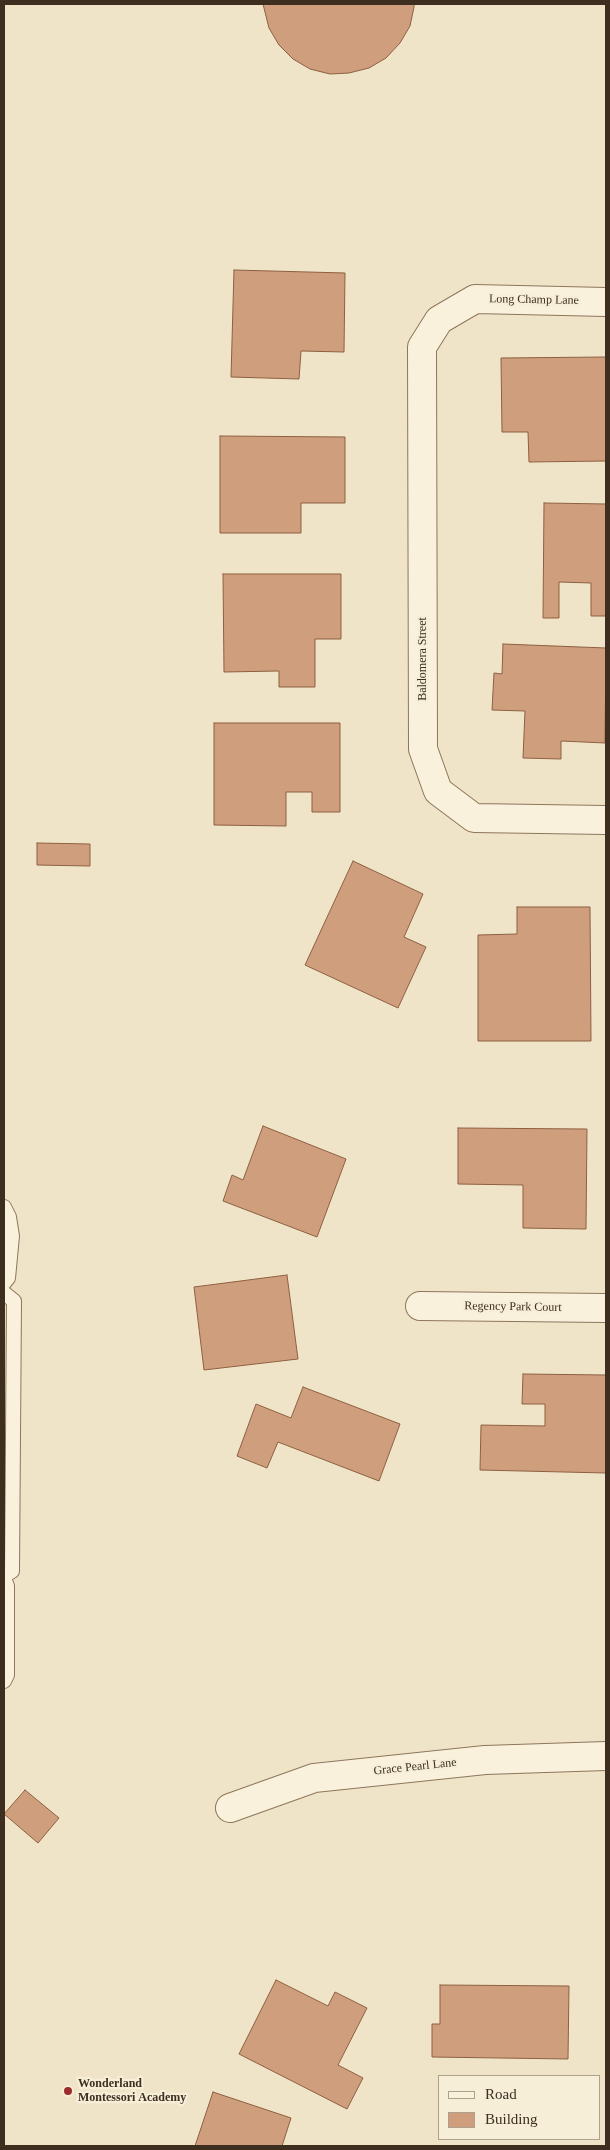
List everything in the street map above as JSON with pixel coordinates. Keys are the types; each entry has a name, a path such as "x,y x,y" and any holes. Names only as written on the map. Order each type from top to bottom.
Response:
{"street":[{"name":"Long Champ Lane","path":"422,347 439,320 475,299 606,302"},
{"name":"Baldomera Street","path":"422,347 423,749 438,791 474,818 606,820"},
{"name":"Regency Park Court","path":"420,1306 606,1308"},
{"name":"Grace Pearl Lane","path":"230,1808 314,1778 486,1760 606,1756"}],"lane":[{"path":"4,1207 10,1218 12,1236 8,1278 4,1283"},
{"path":"4,1293 14,1301 12,1571 4,1577 7,1586 7,1675 4,1681"}],"building":[{"path":"263,4 414,4 414,7 410,26 400,43 386,58 369,68 349,73 330,74 310,69 293,59 279,45 269,28"},
{"path":"234,270 345,273 344,352 301,351 299,379 231,377"},
{"path":"606,357 606,461 529,462 528,432 502,432 501,358"},
{"path":"220,436 345,437 345,503 301,503 301,533 220,533"},
{"path":"544,503 606,504 606,616 591,616 591,583 559,582 559,618 543,618"},
{"path":"223,574 341,574 341,639 315,639 315,687 279,687 279,671 224,672"},
{"path":"503,644 606,648 605,743 561,741 561,759 523,758 525,711 492,710 494,673 502,674"},
{"path":"214,723 340,723 340,812 312,812 312,792 286,792 286,826 214,825"},
{"path":"37,843 90,844 90,866 37,865"},
{"path":"353,861 423,894 404,937 426,947 398,1008 305,965"},
{"path":"517,907 590,907 591,1041 478,1041 478,935 517,934"},
{"path":"263,1126 346,1159 317,1237 223,1201 232,1175 243,1180"},
{"path":"458,1128 587,1129 586,1229 523,1228 523,1185 458,1184"},
{"path":"287,1275 298,1359 204,1370 194,1287"},
{"path":"523,1374 606,1375 606,1473 480,1470 481,1425 545,1426 545,1404 522,1404"},
{"path":"303,1387 400,1424 379,1481 278,1442 267,1468 237,1456 256,1404 291,1418"},
{"path":"25,1790 59,1818 38,1843 4,1814"},
{"path":"276,1980 328,2006 335,1992 367,2008 338,2065 363,2078 347,2109 239,2054"},
{"path":"440,1985 569,1986 568,2059 432,2057 432,2024 440,2024"},
{"path":"213,2092 291,2118 282,2146 195,2146"}],"place":[{"name":"Wonderland Montessori Academy","path":"68,2091"}]}
